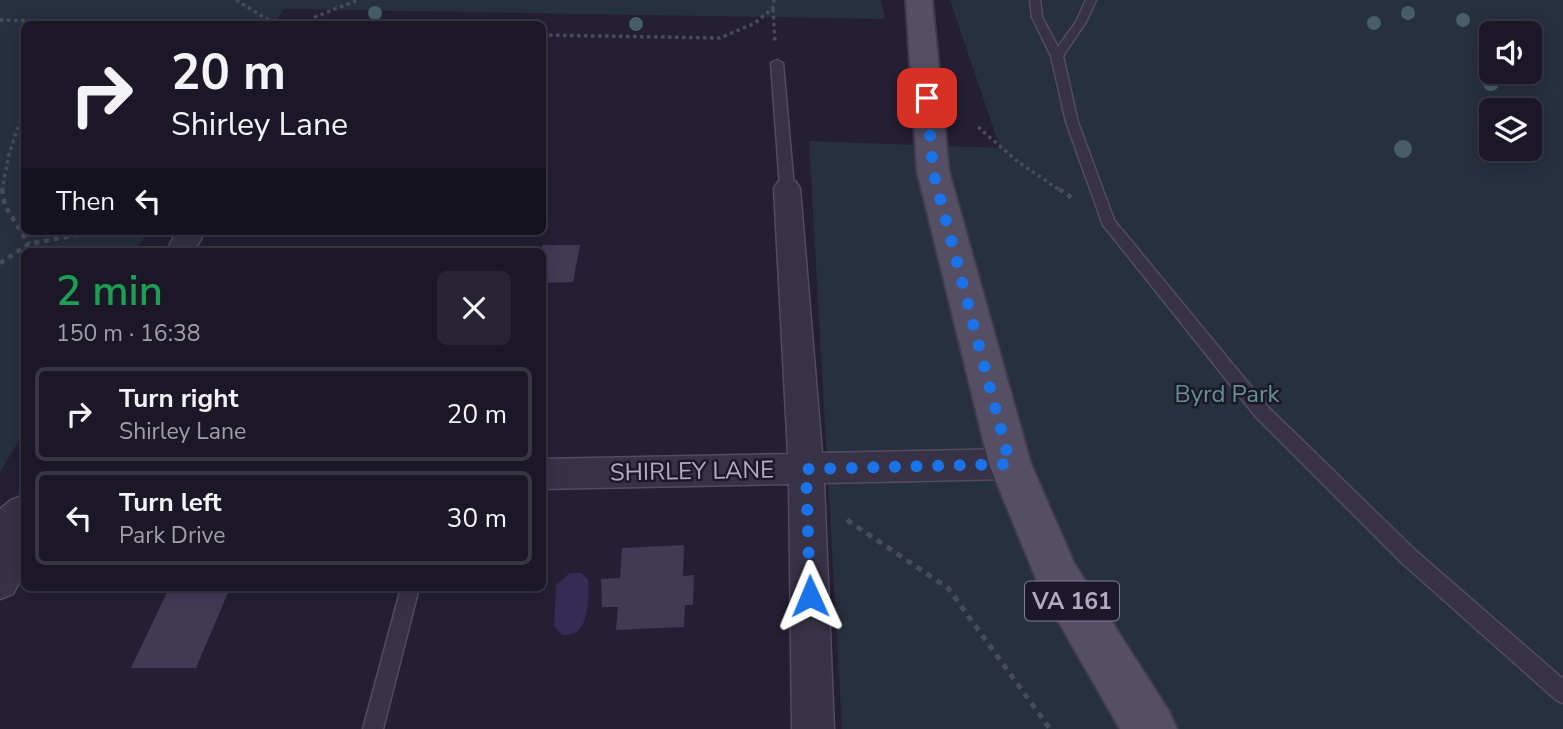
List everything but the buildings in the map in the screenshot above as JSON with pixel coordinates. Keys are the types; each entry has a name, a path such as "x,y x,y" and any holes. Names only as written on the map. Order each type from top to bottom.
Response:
{"main road":[{"name":"VA 161","path":"919,0 933,171 1010,464 1058,578 1151,729"}],"street":[{"path":"786,188 806,469 813,729"},
{"name":"SHIRLEY LANE","path":"546,474 1010,464"},
{"path":"0,531 21,514"},
{"path":"0,581 21,544"}],"lane":[{"path":"1035,0 1037,17 1057,56 1072,122 1106,217 1262,412 1409,557 1563,693"},
{"path":"1057,56 1081,22 1091,0"},
{"path":"776,63 786,188"},
{"path":"373,729 409,591"}],"path":[{"path":"236,0 270,21"},
{"path":"313,21 315,17 358,0"},
{"path":"774,0 776,63"},
{"path":"546,34 669,39 720,38 745,29 773,8"},
{"path":"0,20 21,21"},
{"path":"21,118 1,172 0,183 3,202 21,231"},
{"path":"978,127 1017,161 1106,217"},
{"path":"23,235 29,244"},
{"path":"23,248 29,244 77,235"},
{"path":"0,263 21,249"},
{"path":"847,520 948,588 1050,729"}],"green space":[{"path":"0,0 881,0 885,19 284,9 277,21 21,21 21,235 146,235 137,248 21,248 21,437 0,472"},
{"name":"Byrd Park","path":"950,0 1563,0 1563,729 842,729 809,141 1000,148"}],"shaded area":[{"path":"570,573 581,573 588,579 588,606 583,624 578,630 562,635 554,626 556,585"}],"route":[{"path":"810,596 806,469 1010,464 933,171 927,98"}]}
